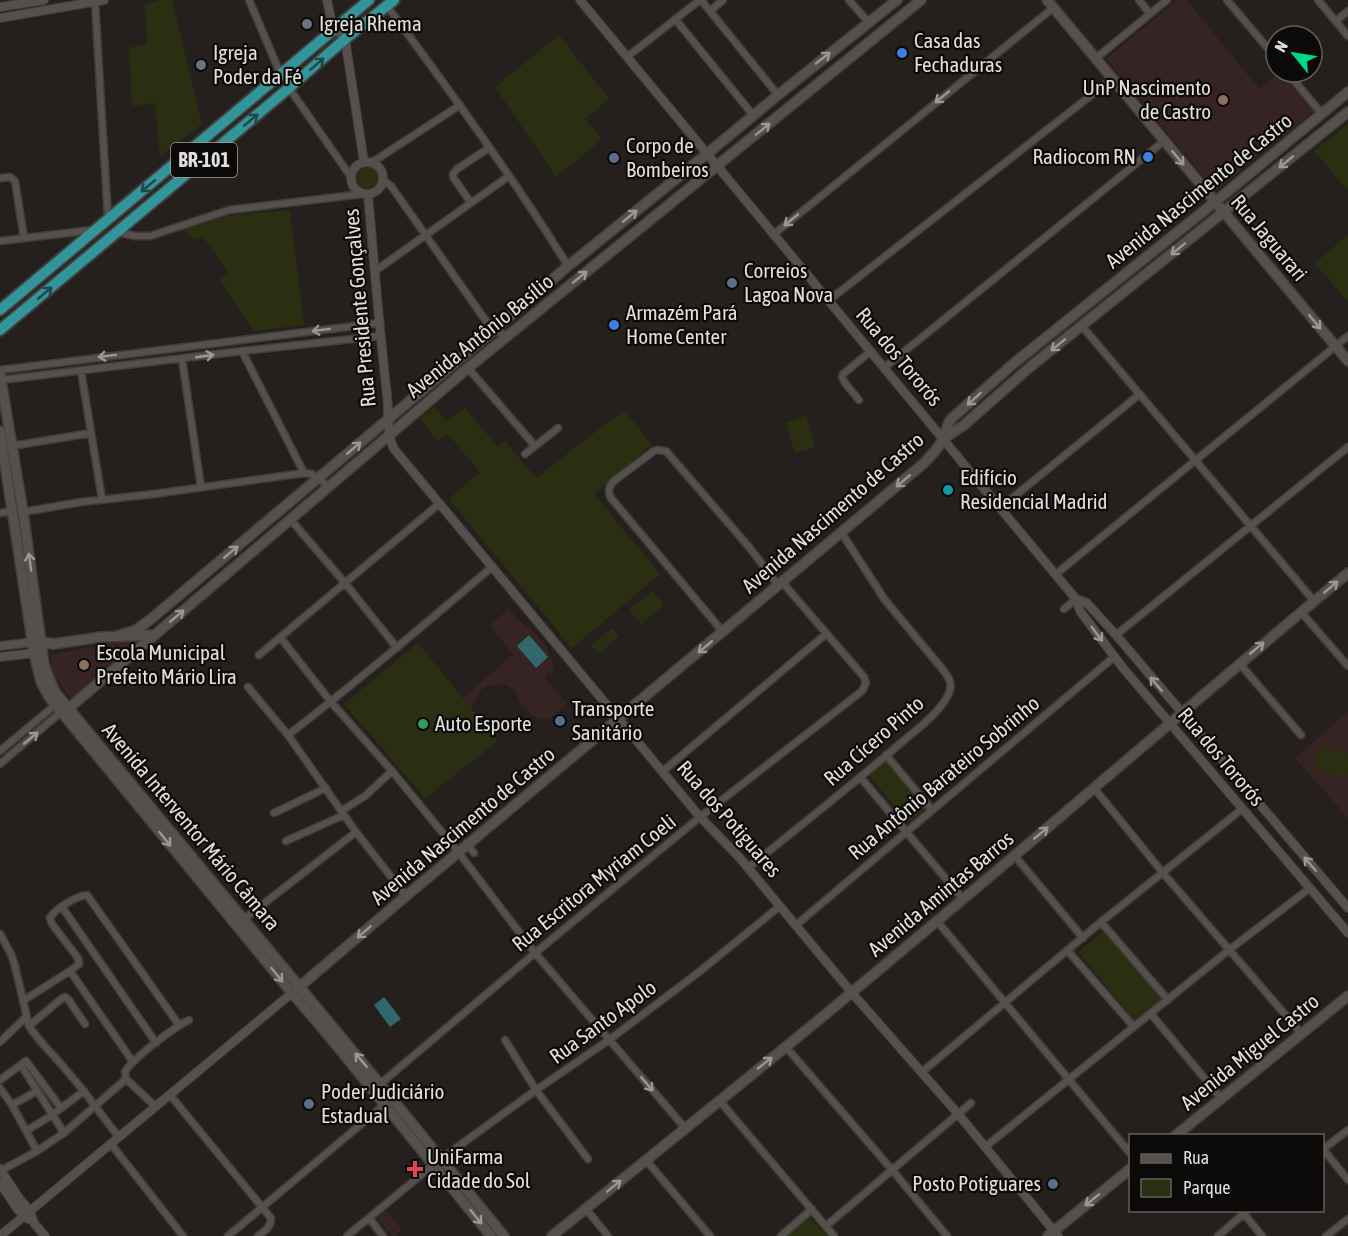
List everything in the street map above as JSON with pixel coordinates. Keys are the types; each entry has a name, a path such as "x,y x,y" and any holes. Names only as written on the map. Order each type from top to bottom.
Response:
{"highway":[{"name":"BR-101","path":"0,310 369,0"},
{"name":"BR-101","path":"0,330 345,39 391,3"}],"main road":[{"name":"Avenida Antônio Basílio","path":"117,636 144,625 568,266 897,0"},
{"name":"Avenida Antônio Basílio","path":"62,709 154,635 506,336 920,0"},
{"name":"Rua Jaguarari","path":"1050,4 1348,361"},
{"name":"Avenida Nascimento de Castro","path":"292,993 459,853 471,849 619,720 923,464 937,449 951,419 1013,364 1348,92"},
{"name":"Avenida Nascimento de Castro","path":"943,439 964,425 1030,367 1348,112"},
{"path":"1296,136 1315,138"},
{"path":"1120,296 1129,270"},
{"path":"1013,364 1030,367"},
{"name":"Avenida Interventor Mário Câmara","path":"0,375 23,512 41,682 49,697 62,709 384,1105 504,1236"},
{"name":"Avenida Interventor Mário Câmara","path":"0,431 37,641"},
{"name":"Avenida Amintas Barros","path":"552,1236 852,993 1348,573"},
{"path":"37,641 53,644 101,637 154,635"},
{"path":"38,652 53,644"},
{"name":"Avenida Interventor Mário Câmara","path":"38,652 62,709"},
{"name":"Avenida Interventor Mário Câmara","path":"147,816 244,919 381,1084 492,1236"},
{"name":"Avenida Miguel Castro","path":"1179,1134 1348,996"},
{"path":"1053,1234 1129,1171"}],"street":[{"path":"0,7 44,0"},
{"path":"0,18 104,0"},
{"path":"249,0 280,75"},
{"path":"327,0 331,20 345,39 368,163"},
{"path":"627,57 700,0 777,95"},
{"path":"710,11 723,0"},
{"path":"849,0 869,23"},
{"path":"1139,0 1150,14"},
{"path":"1095,58 1167,0"},
{"path":"1227,0 1264,44"},
{"path":"1318,0 1348,36"},
{"name":"Rua dos Tororós","path":"583,1 773,235 1056,574 1076,599 1080,611 1123,668 1348,933"},
{"path":"95,2 108,219"},
{"path":"391,3 568,266"},
{"path":"773,235 1050,4"},
{"path":"1336,21 1348,11"},
{"path":"675,19 753,115"},
{"path":"828,301 1112,79"},
{"path":"1297,84 1322,114"},
{"path":"289,88 351,177 353,187 365,194"},
{"path":"351,177 355,167 368,163 460,105"},
{"path":"884,368 1164,141"},
{"path":"471,203 453,177 454,172 489,148"},
{"path":"117,232 135,236 150,236 229,210 376,191 383,180 381,171 379,167 368,163"},
{"path":"375,271 509,176"},
{"path":"0,178 10,177 15,181 24,238"},
{"path":"383,180 391,186 494,330 506,336"},
{"name":"Rua Presidente Gonçalves","path":"365,194 389,418"},
{"path":"0,241 95,230"},
{"path":"0,375 132,353 379,323"},
{"path":"1082,326 1314,601"},
{"path":"0,375 81,371 380,336"},
{"path":"1056,574 1348,336"},
{"path":"242,351 304,473"},
{"path":"859,400 842,377 871,351"},
{"path":"132,353 134,364"},
{"path":"182,359 201,487"},
{"path":"468,368 535,446"},
{"path":"81,371 102,499"},
{"path":"1000,508 1140,394"},
{"name":"Rua dos Potiguares","path":"389,418 390,442 394,449 700,817 748,868 852,993 959,1115 1053,1234"},
{"path":"525,454 558,428"},
{"path":"12,446 91,433"},
{"path":"1116,635 1348,447"},
{"path":"663,771 826,634 748,548 669,453 662,450 654,451 614,481 610,485 609,495 723,632"},
{"path":"23,512 102,499 304,473 312,474 328,486"},
{"path":"259,655 440,504"},
{"path":"0,513 13,511"},
{"path":"290,519 397,648"},
{"name":"Rua Cícero Pinto","path":"748,868 860,777 939,708 951,687 944,671 885,600 842,532"},
{"path":"288,735 397,648 492,567"},
{"path":"1064,609 1076,599"},
{"name":"Rua dos Tororós","path":"1076,599 1087,603 1116,635 1348,908"},
{"path":"1301,612 1348,666"},
{"name":"Rua Escritora Myriam Coeli","path":"381,1084 700,817 862,691 866,683 864,677 826,634"},
{"path":"280,637 331,702 392,771 459,853 535,953 685,1128"},
{"path":"0,646 37,641"},
{"path":"0,657 38,652"},
{"name":"Rua Antônio Barateiro Sobrinho","path":"796,925 1114,657"},
{"path":"1123,668 1134,658"},
{"path":"1239,663 1301,735"},
{"path":"248,687 288,735 356,832 406,896"},
{"name":"Avenida Antônio Basílio","path":"0,751 62,709"},
{"name":"Avenida Antônio Basílio","path":"0,764 62,709"},
{"path":"886,755 932,810"},
{"path":"286,841 343,813 392,771"},
{"path":"860,777 963,899"},
{"path":"274,813 326,788"},
{"path":"1094,788 1163,873 1301,1033"},
{"path":"922,1072 1101,922 1242,809"},
{"path":"244,919 356,832"},
{"path":"1014,855 1083,938"},
{"path":"985,1147 1229,950 1310,888"},
{"path":"24,1000 78,964 79,960 75,953 51,924 50,918 62,907 81,896 87,896 179,1025"},
{"name":"Rua Santo Apolo","path":"347,1236 437,1162 609,1040 699,972 780,906"},
{"path":"62,907 156,1043"},
{"path":"937,921 1129,1151"},
{"path":"1101,922 1168,1000"},
{"path":"0,934 13,960 29,1026 119,1137"},
{"path":"1067,950 1134,1027"},
{"path":"70,971 130,1064"},
{"name":"Avenida Nascimento de Castro","path":"0,1236 292,993"},
{"path":"29,1026 60,999 65,998 85,1024"},
{"path":"1151,1014 1221,1098"},
{"path":"0,1042 26,1017"},
{"path":"156,1107 126,1079 125,1072 130,1064 179,1025 189,1020"},
{"path":"505,1040 536,1090 588,1159"},
{"path":"786,1047 947,1236"},
{"path":"0,1080 26,1061 61,1108"},
{"path":"21,1065 64,1134"},
{"path":"45,1236 27,1214 0,1170 64,1134 126,1079"},
{"path":"0,1088 37,1151"},
{"path":"12,1105 37,1090"},
{"path":"26,1131 84,1091"},
{"path":"170,1095 271,1218 268,1228 258,1236"},
{"path":"719,1100 834,1236"},
{"path":"826,1226 971,1103"},
{"path":"228,1236 384,1105"},
{"path":"1324,1149 1348,1130"},
{"path":"111,1144 183,1236"},
{"path":"1324,1151 1348,1180"},
{"path":"646,1160 710,1236"},
{"path":"0,1183 14,1204 27,1214"},
{"path":"586,1209 608,1236"},
{"path":"781,1236 812,1209"},
{"path":"1218,1236 1244,1212 1262,1236"},
{"path":"369,1218 383,1236"},
{"path":"1326,1236 1348,1219"}],"shaded area":[{"name":"UnP Nascimento de Castro","path":"1177,0 1187,0 1259,89 1265,84 1292,84 1314,111 1216,191 1106,59"},
{"path":"509,608 519,621 544,642 552,660 554,667 544,677 567,704 549,719 539,719 530,714 512,688 502,684 487,686 481,690 471,708 463,698 513,654 490,626"},
{"name":"Escola Municipal Prefeito Mário Lira","path":"136,638 139,646 72,700 53,674 50,655"},
{"path":"1348,712 1348,818 1295,758"},
{"path":"387,1211 402,1230 396,1236 392,1236 377,1218"}],"green space":[{"path":"160,0 172,0 202,124 160,156 155,103 132,106 129,48 147,44 145,5"},
{"path":"559,35 609,99 585,119 602,139 556,177 495,87"},
{"path":"1348,124 1348,191 1314,151"},
{"path":"367,165 372,166 378,172 378,182 372,188 367,189 362,188 356,182 355,177 356,172 362,166"},
{"path":"290,210 304,325 253,331 220,280 228,272 203,237 193,240 184,230 227,216"},
{"path":"1348,235 1348,302 1315,263"},
{"path":"434,407 447,422 465,408 498,447 505,441 536,478 624,410 652,445 594,494 660,574 572,648 449,499 480,472 448,434 438,441 420,419"},
{"path":"806,415 815,447 795,453 786,423"},
{"path":"652,591 664,605 641,624 629,610"},
{"path":"612,628 619,637 599,654 591,645"},
{"name":"Auto Esporte","path":"418,643 498,741 425,798 344,704"},
{"path":"1321,746 1348,754 1346,779 1314,769"},
{"path":"887,758 927,808 908,823 868,774"},
{"path":"1105,930 1165,1000 1136,1022 1078,952"},
{"path":"809,1216 827,1236 785,1236"}],"water":[{"path":"529,635 548,657 536,668 517,646"},
{"path":"384,997 401,1019 390,1027 374,1005"}],"place":[{"name":"Igreja Rhema","path":"307,24"},
{"name":"Casa das Fechaduras","path":"902,53"},
{"name":"Igreja Poder da Fé","path":"201,65"},
{"name":"UnP Nascimento de Castro","path":"1223,100"},
{"name":"Radiocom RN","path":"1148,157"},
{"name":"Corpo de Bombeiros","path":"614,158"},
{"name":"Correios Lagoa Nova","path":"732,283"},
{"name":"Armazém Pará Home Center","path":"614,325"},
{"name":"Edifício Residencial Madrid","path":"948,490"},
{"name":"Escola Municipal Prefeito Mário Lira","path":"84,665"},
{"name":"Transporte Sanitário","path":"560,721"},
{"name":"Auto Esporte","path":"423,724"},
{"name":"Poder Judiciário Estadual","path":"309,1104"},
{"name":"UniFarma Cidade do Sol","path":"415,1169"},
{"name":"Posto Potiguares","path":"1053,1184"}]}
